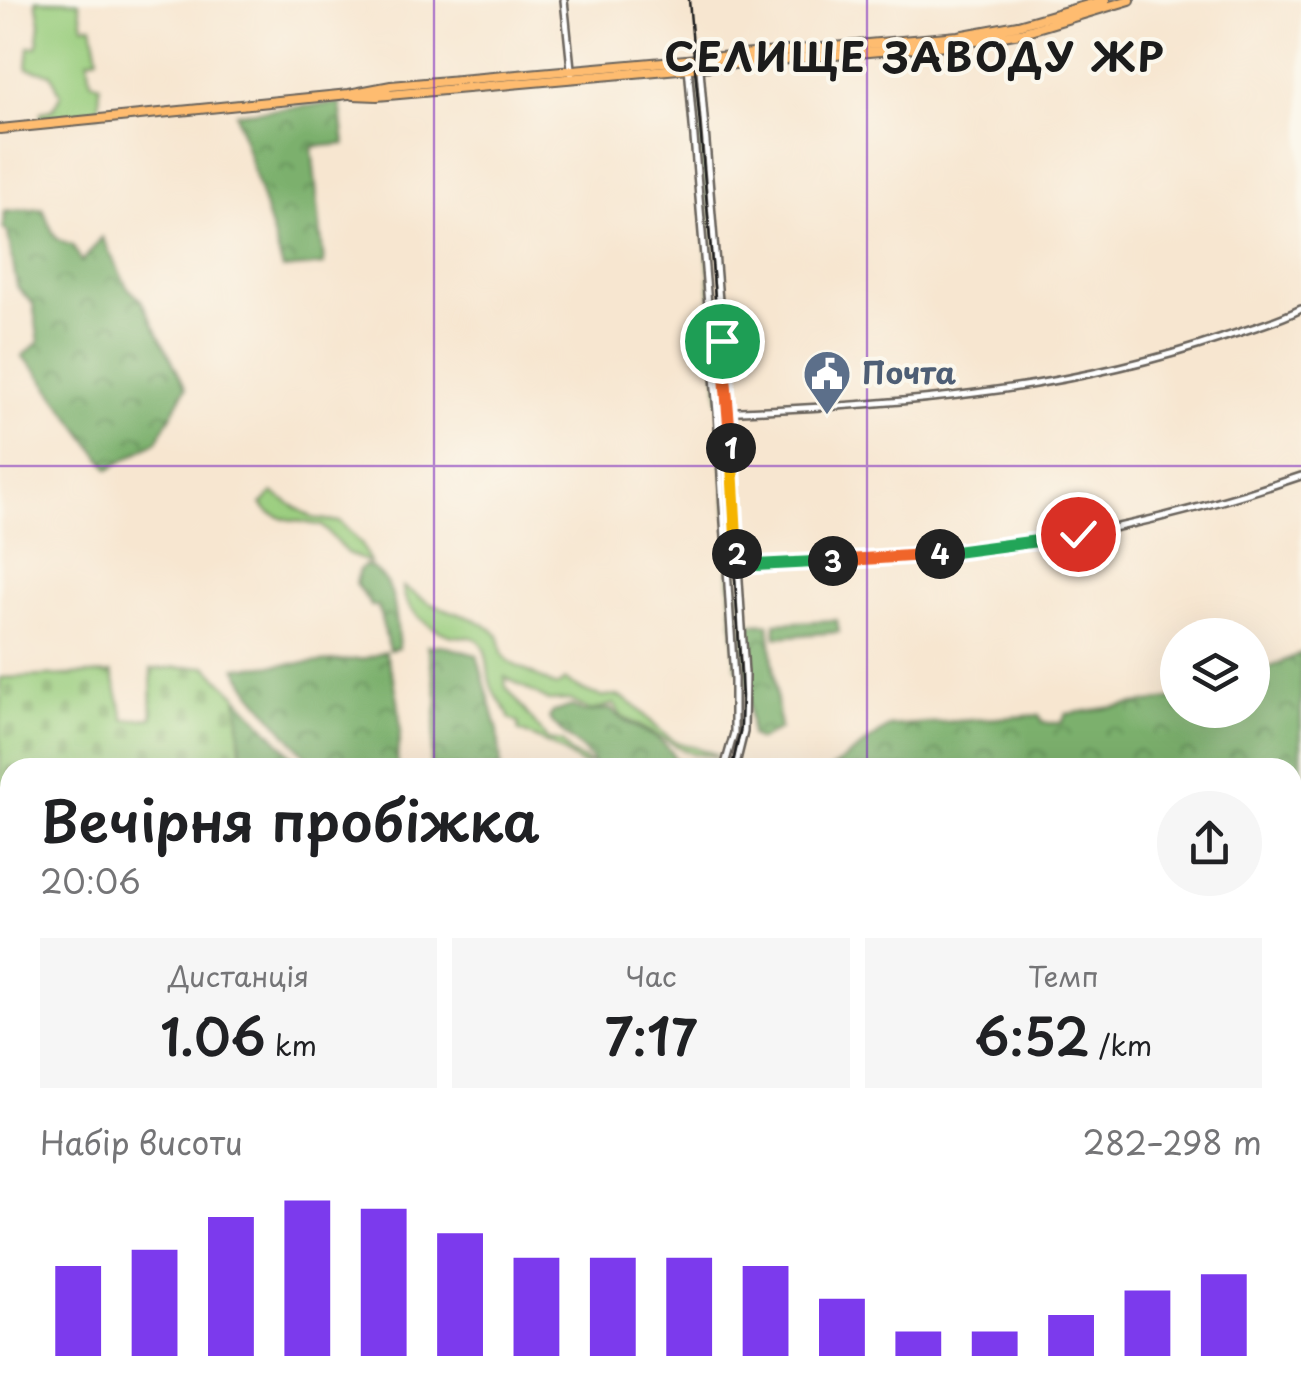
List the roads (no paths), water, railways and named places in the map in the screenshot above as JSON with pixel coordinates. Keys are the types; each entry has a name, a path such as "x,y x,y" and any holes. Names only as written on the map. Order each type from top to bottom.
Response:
{"main road":[{"path":"0,129 348,94 377,96 958,36 1018,25 1105,0"},
{"path":"699,61 958,44 1046,26 1130,0"}],"street":[{"path":"564,0 571,74"},
{"path":"699,61 728,412 746,696 738,758"},
{"path":"687,63 717,412 734,674 734,732 727,758"},
{"path":"706,274 716,274"},
{"path":"717,412 815,408 1004,389 1154,359 1301,309"},
{"path":"727,567 872,560 1008,546 1120,528 1196,510 1301,476"},
{"path":"734,674 744,674"},
{"path":"735,696 746,696"}],"tram line":[{"path":"689,0 725,412 742,696 734,758"}],"place":[{"name":"Почта","path":"827,416"}],"district":[{"name":"СЕЛИЩЕ ЗАВОДУ ЖР","path":"915,58"}]}
